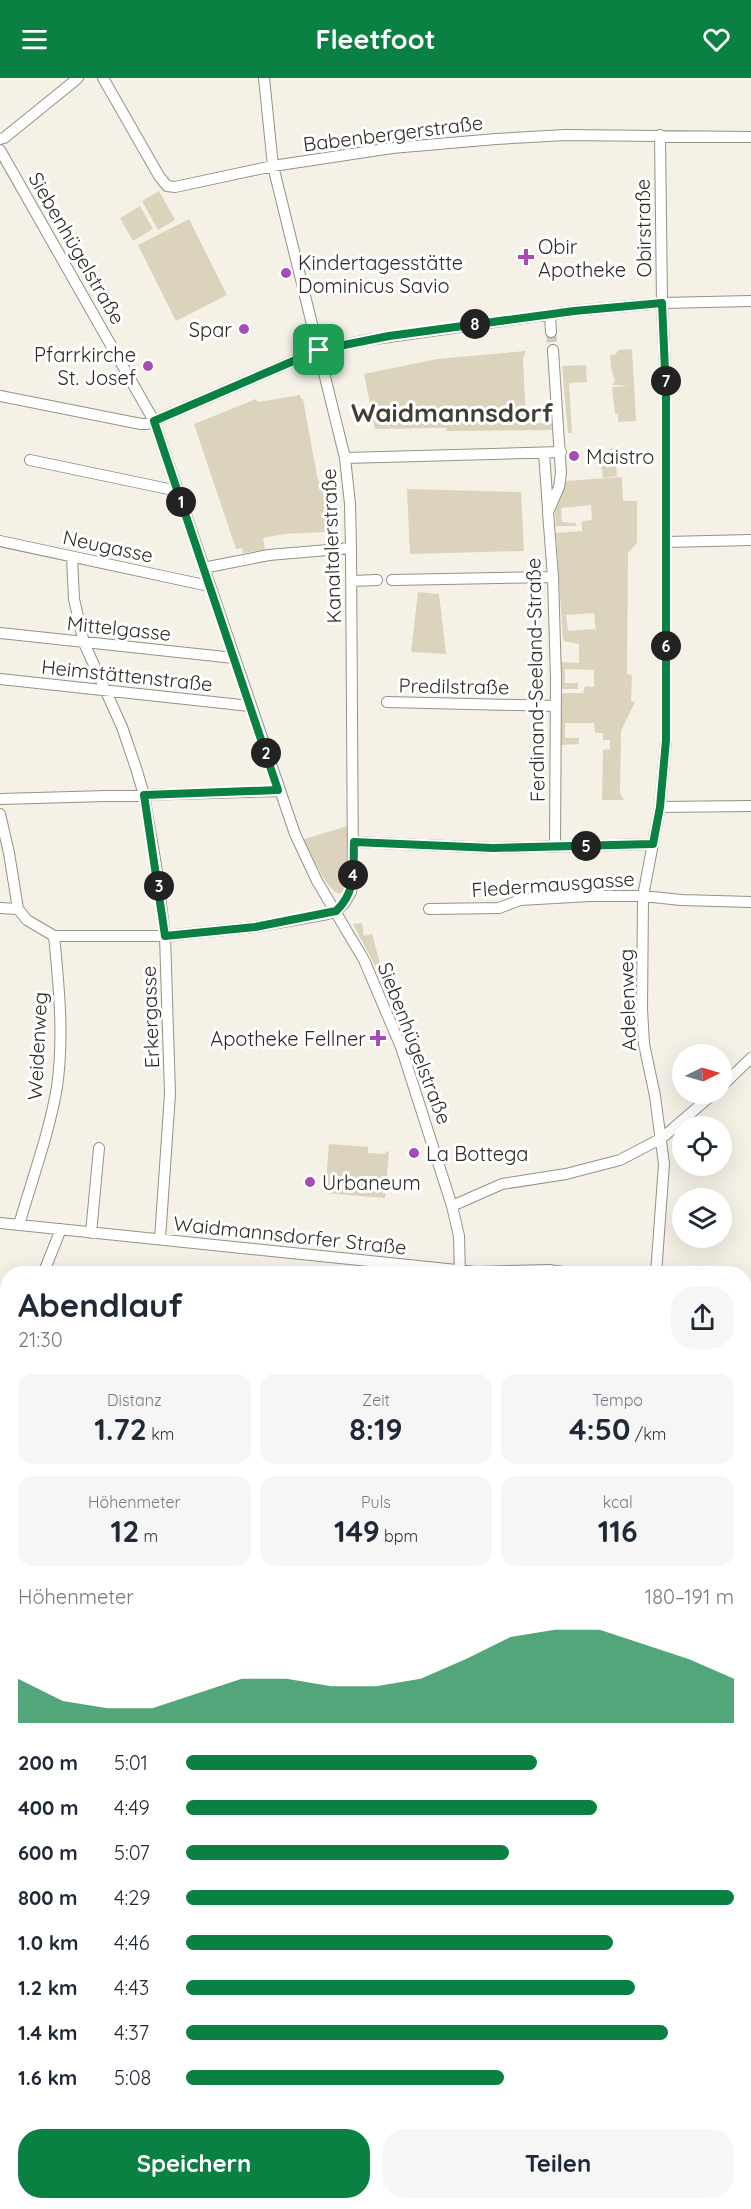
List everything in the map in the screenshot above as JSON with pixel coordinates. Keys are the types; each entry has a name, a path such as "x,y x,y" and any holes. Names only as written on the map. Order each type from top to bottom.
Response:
{"street":[{"path":"0,139 78,78"},
{"name":"Babenbergerstraße","path":"103,78 159,176 167,186 175,187 273,166 392,148 565,135 751,136"},
{"name":"Kanaltalerstraße","path":"264,78 273,166 345,458 350,504 354,842 352,886 344,904 336,911"},
{"name":"Obirstraße","path":"643,896 660,807 666,740 666,394 662,303 660,135"},
{"name":"Siebenhügelstraße","path":"0,150 154,421 278,790 295,834 317,881 364,960 384,1002 429,1130 452,1206 459,1236 460,1266"},
{"path":"0,396 141,424 154,421 319,350 389,336 550,314 662,303 751,301"},
{"path":"550,314 552,332"},
{"name":"Ferdinand-Seeland-Straße","path":"548,512 560,482 561,452 553,350"},
{"path":"345,458 561,452"},
{"name":"Ferdinand-Seeland-Straße","path":"544,453 553,578 556,706 555,847"},
{"path":"30,460 178,491"},
{"path":"667,542 751,540"},
{"name":"Neugasse","path":"0,541 209,586"},
{"path":"203,567 269,555 351,548"},
{"name":"Erkergasse","path":"72,556 74,599 84,643 122,727 144,795 165,936 170,1094 160,1239"},
{"path":"392,580 553,578"},
{"path":"352,581 377,580"},
{"name":"Mittelgasse","path":"0,633 234,658"},
{"name":"Heimstättenstraße","path":"0,680 250,706"},
{"name":"Predilstraße","path":"387,702 556,706"},
{"path":"0,799 278,790"},
{"path":"660,807 751,806"},
{"path":"0,814 18,909 27,920 54,936 165,936 255,927 336,911"},
{"path":"354,842 493,848 653,844"},
{"name":"Fledermausgasse","path":"429,909 499,908 520,900 590,896 643,896 681,900 751,902"},
{"name":"Adelenweg","path":"643,896 642,1026 662,1138 664,1164 657,1266"},
{"path":"0,908 18,909"},
{"name":"Weidenweg","path":"19,1225 48,1130 57,1086 59,1008 54,936"},
{"path":"732,1077 750,1061"},
{"path":"452,1206 502,1184 603,1166 639,1151 662,1138 701,1104"},
{"path":"91,1233 99,1148"},
{"name":"Waidmannsdorfer Straße","path":"0,1223 406,1266"},
{"path":"46,1266 61,1229"}],"shaded area":[{"path":"159,191 175,220 158,230 142,201"},
{"path":"140,206 153,229 133,241 120,218"},
{"path":"189,219 227,295 176,321 138,245"},
{"path":"632,349 636,421 618,422 612,387 630,386 612,385 615,381 610,355 616,354 618,350"},
{"path":"526,351 523,359 526,422 554,424 554,430 375,429 364,374 437,359"},
{"path":"586,365 587,382 569,383 572,433 568,433 562,366"},
{"path":"300,395 303,399 318,481 323,482 325,487 327,528 325,532 284,534 263,538 265,550 243,553 242,548 236,549 194,424 256,399 258,402"},
{"path":"615,448 617,476 603,478 600,457 608,456 609,449"},
{"path":"622,477 623,501 637,501 637,543 628,553 627,674 632,675 631,701 635,702 621,731 620,793 624,800 602,800 603,750 610,749 610,740 603,740 603,733 595,733 594,723 565,723 565,738 579,738 579,744 561,745 561,693 583,693 585,686 594,687 594,670 565,669 565,683 578,683 578,689 561,689 561,662 579,663 579,644 563,641 556,533 582,531 582,521 592,520 591,505 561,508 562,522 576,523 576,526 556,526 555,512 566,481","holes":["594,613 596,635 595,629 568,631 566,615"]},
{"path":"407,489 521,492 524,551 410,554"},
{"path":"418,592 439,594 446,654 411,652"},
{"path":"348,826 348,882 345,891 339,894 328,885 304,839"},
{"path":"362,923 364,936 372,934 382,970 379,973 353,924"},
{"path":"329,1144 368,1147 368,1153 385,1154 386,1151 389,1152 385,1198 325,1193"}],"tunnel":[{"path":"551,332 553,350"}],"place":[{"name":"Obir Apotheke","path":"526,257"},
{"name":"Kindertagesstätte Dominicus Savio","path":"286,273"},
{"name":"Spar","path":"244,329"},
{"name":"Pfarrkirche St. Josef","path":"148,366"},
{"name":"Maistro","path":"574,456"},
{"name":"Apotheke Fellner","path":"378,1038"},
{"name":"La Bottega","path":"414,1153"},
{"name":"Urbaneum","path":"310,1182"}],"district":[{"name":"Waidmannsdorf","path":"452,412"}],"route":[{"path":"662,303 666,394 666,740 660,807 653,844 493,848 354,842 351,892 344,904 336,911 255,927 165,936 144,795 278,790 154,421 319,350 389,336 574,311 662,303"}]}
